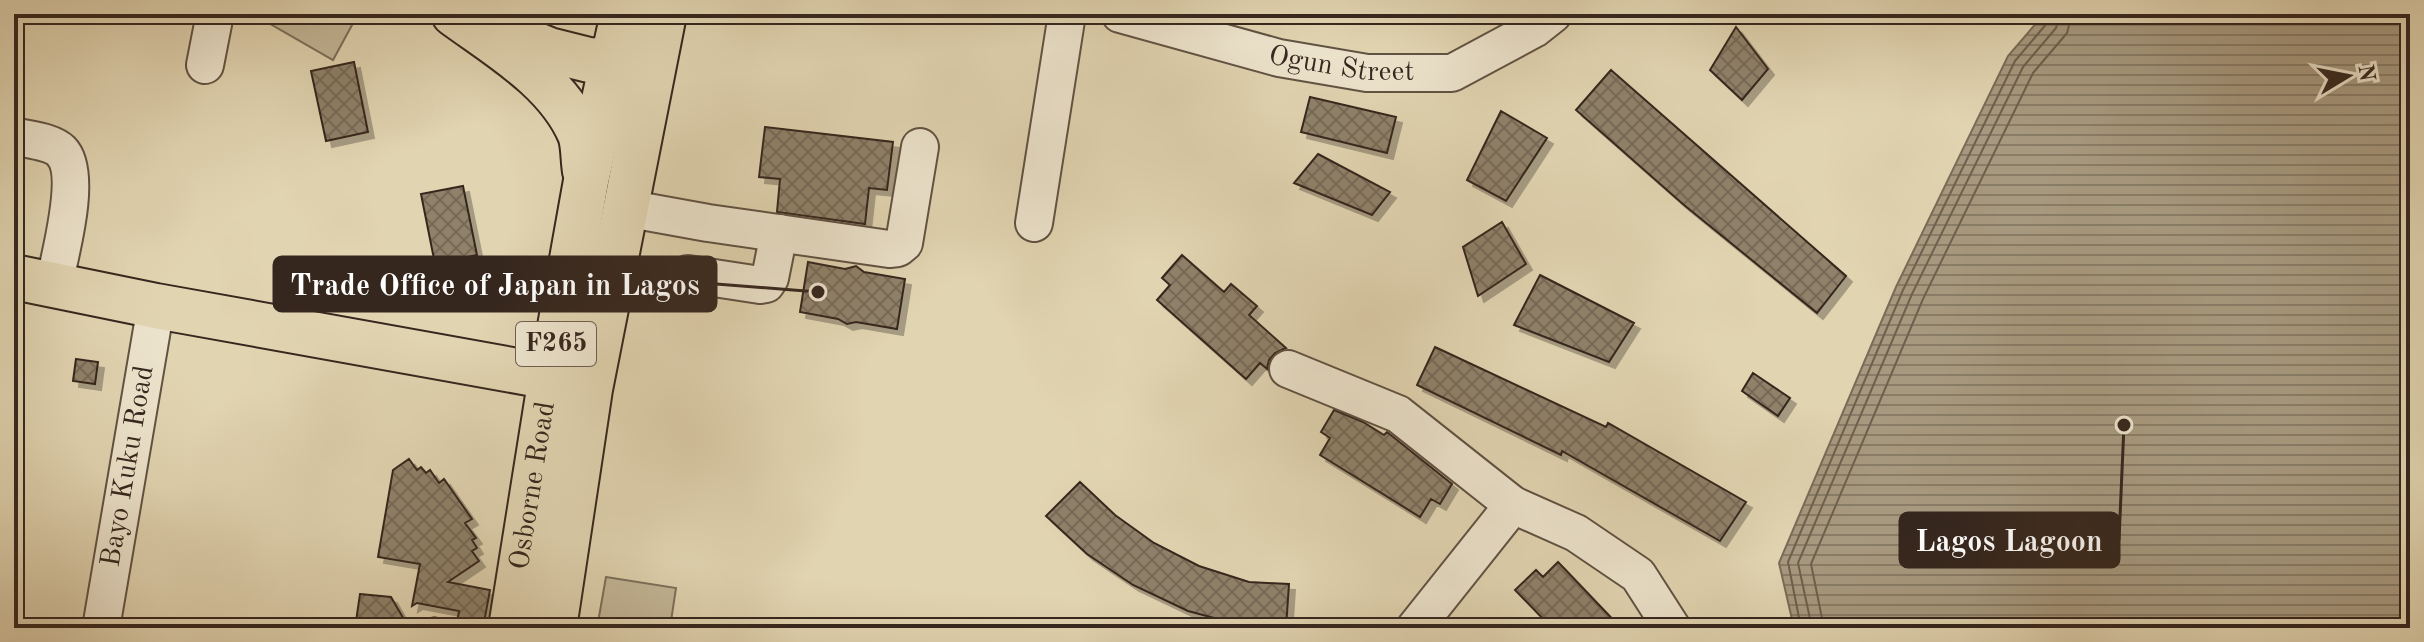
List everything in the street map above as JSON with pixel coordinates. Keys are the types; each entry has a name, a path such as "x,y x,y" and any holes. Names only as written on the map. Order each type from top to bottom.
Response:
{"main road":[{"path":"454,14 546,85 581,136 586,181"},
{"path":"460,14 549,50 589,60 655,65"},
{"name":"Osborne Road","path":"511,628 586,181 612,62 643,16"},
{"name":"Osborne Road","path":"554,628 590,389 655,65 643,16"},
{"path":"34,280 156,306 551,377"}],"street":[{"path":"205,65 215,14"},
{"path":"1034,223 1067,14"},
{"name":"Ogun Street","path":"1120,14 1209,26 1279,58 1367,73 1452,73 1534,29 1553,14"},
{"path":"14,136 54,146 63,153 69,165 71,181 64,239 34,280"},
{"path":"625,208 779,233 898,248 904,243 920,147"},
{"path":"688,274 766,284 779,233"},
{"name":"Bayo Kuku Road","path":"101,628 156,306"},
{"path":"1288,369 1398,414 1513,505 1576,533 1638,575 1672,628"},
{"path":"1415,628 1513,505"}],"shaded area":[{"path":"253,14 358,14 333,60"},
{"path":"606,577 676,588 670,628 597,628"}],"water":[{"path":"2044,14 2410,14 2410,628 1794,628 1779,563 1896,287 2008,56"},
{"path":"434,617 450,621 456,628 425,628 421,621"}],"building":[{"path":"1736,27 1768,69 1742,100 1710,70"},
{"path":"354,62 368,132 326,141 311,71"},
{"path":"1611,70 1846,276 1817,313 1684,205 1576,110"},
{"path":"1310,97 1396,117 1387,153 1301,132"},
{"path":"1501,111 1547,138 1506,201 1467,180"},
{"path":"765,127 893,142 887,190 869,188 865,224 777,212 780,179 759,177"},
{"path":"1318,154 1390,192 1372,215 1294,183"},
{"path":"463,186 477,255 435,264 421,194"},
{"path":"1502,222 1526,264 1478,296 1463,247"},
{"path":"1182,255 1224,292 1231,284 1257,306 1249,315 1286,348 1275,353 1267,369 1260,363 1246,379 1157,300 1170,285 1162,278"},
{"path":"808,262 845,269 856,266 864,272 905,279 897,329 856,322 847,324 838,319 800,312"},
{"path":"1540,275 1634,323 1609,362 1514,325"},
{"path":"1435,347 1606,427 1608,423 1746,502 1720,541 1562,451 1561,455 1417,385"},
{"path":"76,359 98,362 95,384 73,381"},
{"path":"1753,373 1790,398 1778,416 1742,391"},
{"path":"1334,410 1384,435 1387,432 1452,484 1440,504 1431,499 1420,517 1320,455 1330,438 1321,432"},
{"path":"409,459 417,470 421,467 426,473 430,470 439,483 444,479 472,519 465,523 476,538 472,540 477,548 472,551 479,561 448,582 490,590 483,628 462,628 462,624 457,623 459,611 417,603 412,606 420,564 378,557 393,470"},
{"path":"1080,482 1115,515 1154,543 1199,566 1249,582 1289,584 1286,628 1244,626 1188,611 1133,585 1087,554 1046,516"},
{"path":"1558,562 1621,628 1552,628 1515,590 1536,570 1543,577"},
{"path":"360,594 391,597 409,628 355,628"}],"place":[{"name":"Trade Office of Japan in Lagos","path":"818,292"},
{"name":"Lagos Lagoon","path":"2124,425"}]}
